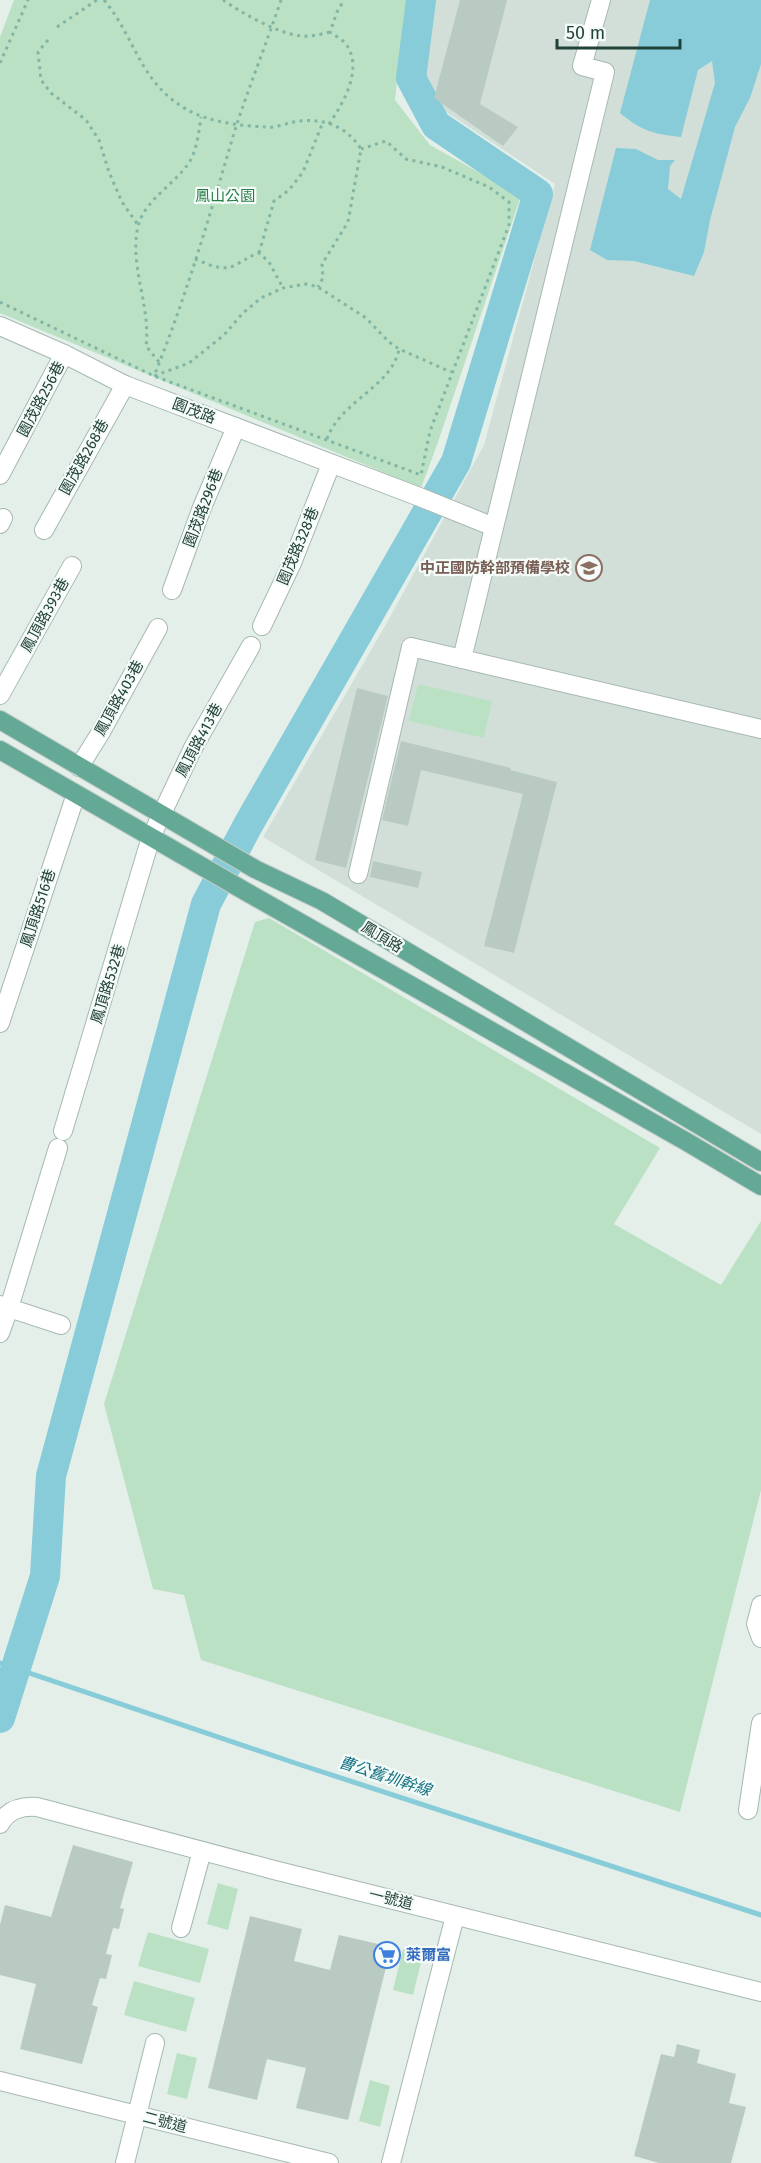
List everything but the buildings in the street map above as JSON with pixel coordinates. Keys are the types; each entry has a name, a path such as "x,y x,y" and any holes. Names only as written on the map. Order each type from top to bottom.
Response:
{"main road":[{"name":"鳳頂路","path":"0,720 255,869 321,901 761,1162"},
{"name":"鳳頂路","path":"0,750 761,1186"}],"street":[{"path":"462,659 605,72 582,66 601,0"},
{"name":"園茂路","path":"1,329 64,354 125,385 494,527"},
{"name":"園茂路256巷","path":"0,475 64,354"},
{"name":"園茂路268巷","path":"44,530 125,385"},
{"name":"園茂路296巷","path":"172,590 201,510 236,427"},
{"name":"園茂路328巷","path":"262,626 292,562 331,464"},
{"name":"鳳頂路393巷","path":"0,695 72,566"},
{"name":"鳳頂路403巷","path":"79,767 101,732 158,628"},
{"name":"鳳頂路413巷","path":"151,837 193,748 251,646"},
{"path":"358,874 411,647 761,729"},
{"name":"鳳頂路516巷","path":"0,1023 76,794"},
{"name":"鳳頂路532巷","path":"0,1333 5,1306 60,1140 151,837"},
{"path":"5,1306 61,1325"},
{"path":"759,1629 761,1605"},
{"path":"748,1810 761,1723"},
{"name":"一號道","path":"0,1824 4,1817 22,1806 37,1807 455,1916 761,1992"},
{"path":"181,1928 202,1851"},
{"path":"391,2163 455,1916"},
{"path":"125,2163 155,2043"},
{"name":"二號道","path":"0,2081 329,2163"}],"path":[{"path":"0,63 28,0"},
{"path":"57,27 97,0"},
{"path":"104,0 116,14 150,78 183,108 201,117 269,128 311,119 338,127 353,136 361,149 348,222 322,264 323,278 318,287"},
{"path":"223,0 237,10 291,34 304,37 330,32 348,46 354,64 340,109 329,124"},
{"path":"154,376 281,0"},
{"path":"330,32 344,0"},
{"path":"48,40 38,52 41,80 51,93 86,120 99,140 122,202 138,225"},
{"path":"159,363 146,346 147,323 137,271 138,225 148,207 190,161 201,117"},
{"path":"259,253 274,201 289,190 303,172 323,122"},
{"path":"0,302 154,376 421,475 430,431 509,225 509,202 489,187 442,167 406,159 386,141 361,149"},
{"path":"195,259 216,267 228,268 248,256 259,253"},
{"path":"259,253 268,262 283,288"},
{"path":"154,376 189,363 224,335 243,313 261,298 283,288 306,284 318,287 366,318 399,349 451,372"},
{"path":"327,440 333,426 350,407 390,371 398,358 399,349"}],"shaded area":[{"name":"中正國防幹部預備學校","path":"432,0 761,0 761,1134 263,837 385,626 484,445 555,184 437,106 425,79"}],"green space":[{"name":"鳳山公園","path":"14,0 408,0 404,15 395,100 430,145 521,196 421,488 0,313 0,37"},
{"path":"418,684 492,701 484,738 409,721"},
{"path":"269,918 660,1148 614,1224 721,1285 761,1221 761,1490 680,1812 201,1660 184,1595 153,1589 104,1404 255,922"},
{"path":"218,1883 238,1889 228,1930 207,1924"},
{"path":"148,1932 209,1949 200,1983 138,1966"},
{"path":"403,1949 423,1954 413,1995 393,1990"},
{"path":"134,1981 195,1998 186,2032 124,2015"},
{"path":"177,2053 197,2058 187,2099 167,2094"},
{"path":"370,2080 390,2086 380,2127 359,2121"}],"water":[{"path":"650,0 761,0 761,64 750,98 735,127 710,220 704,252 694,276 634,261 607,260 590,250 616,148 636,149 658,160 675,160 670,166 668,189 681,199 715,83 712,61 698,70 681,137 648,131 620,113"}],"waterway":[{"path":"0,1718 45,1576 51,1476 206,904 248,825 456,462 538,194 436,125 411,78 421,0"},
{"name":"曹公舊圳幹線","path":"0,1663 295,1763 761,1915"}],"place":[{"name":"中正國防幹部預備學校","path":"589,568"},
{"name":"萊爾富","path":"387,1955"}]}
